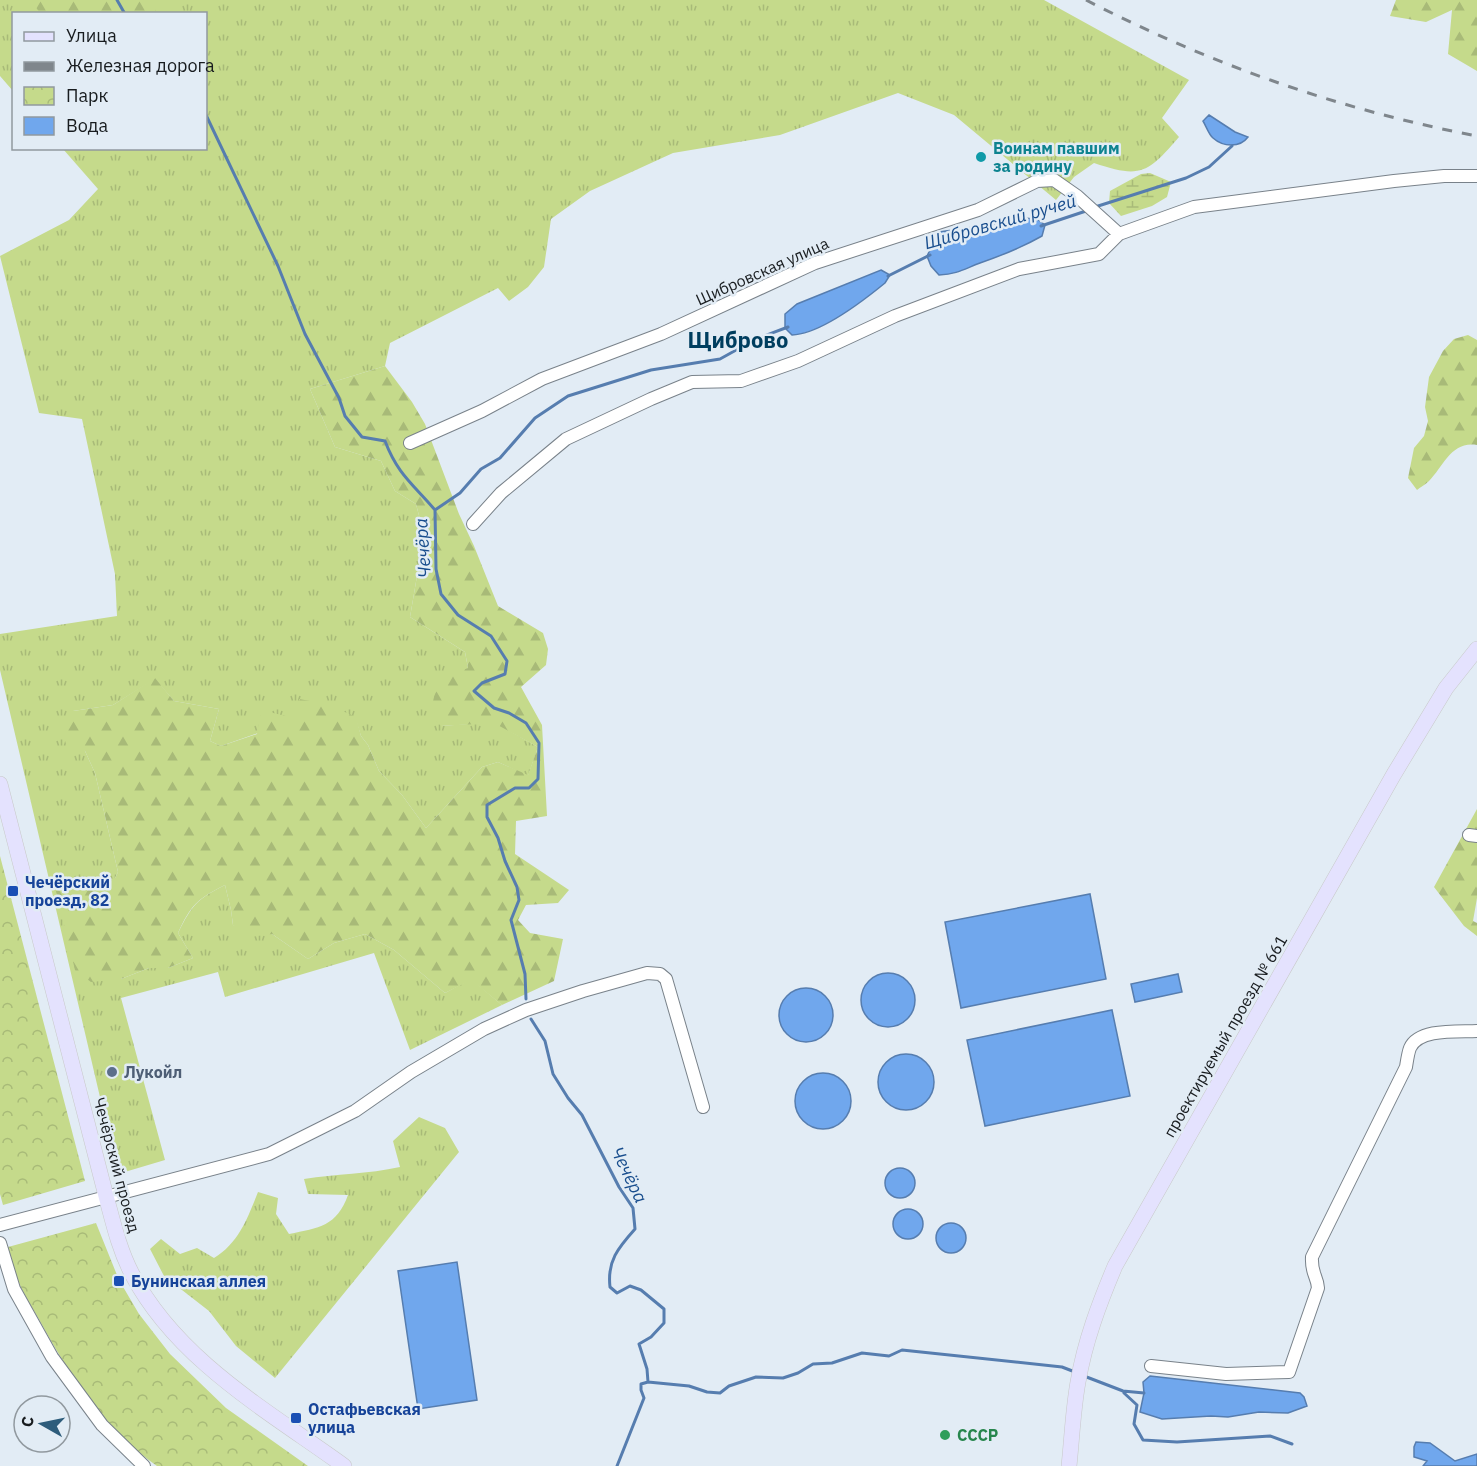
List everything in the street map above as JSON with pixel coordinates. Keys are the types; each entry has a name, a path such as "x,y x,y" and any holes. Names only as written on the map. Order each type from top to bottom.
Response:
{"main road":[{"name":"проектируемый проезд № 661","path":"1069,1466 1078,1383 1086,1346 1097,1307 1115,1266 1394,774 1446,688 1477,649"},
{"name":"Чечёрский проезд","path":"0,784 106,1196 128,1266 162,1319 221,1378 239,1394 344,1466"}],"street":[{"path":"473,524 501,493 566,439 651,399 692,382 741,381 798,361 895,316 1019,269 1099,254 1119,234 1194,207 1394,181 1443,176 1477,176"},
{"name":"Щибровская улица","path":"410,444 542,380 662,334 815,263 978,210 1037,181 1054,180 1077,196 1119,234"},
{"path":"0,1224 269,1154 355,1111 411,1072 478,1032 526,1010 647,973 660,974 666,979 703,1107"},
{"path":"1151,1366 1226,1374 1289,1372 1318,1288 1311,1270 1312,1257 1406,1067 1410,1048 1417,1038 1426,1034 1477,1031"},
{"path":"0,1243 14,1289 52,1357 102,1425 144,1466"}],"green space":[{"path":"0,0 1044,0 1189,80 1162,118 1179,137 1159,158 1151,165 1133,171 1123,171 1094,163 1074,177 1056,200 954,115 898,93 780,135 673,153 590,191 551,219 544,267 528,287 509,301 498,288 390,343 385,366 310,389 335,447 381,461 395,491 416,504 424,535 410,617 465,652 468,668 441,726 494,722 538,747 528,776 498,762 482,767 426,828 402,795 379,771 368,745 361,736 355,717 298,719 221,746 210,741 219,709 174,701 155,679 113,705 73,711 85,751 95,773 118,872 115,878 121,979 149,968 168,968 193,958 178,933 196,904 225,885 233,925 272,934 308,959 334,943 365,934 394,950 445,993 471,979 502,1005 410,1050 374,953 225,997 218,972 121,998 165,1160 118,1174 0,670 0,634 117,616 115,574 82,419 39,413 0,256 69,220 98,189 64,150 207,150 207,12 12,12 12,90 0,76"},
{"path":"30,0 159,0 161,4 154,12 39,12"},
{"path":"1396,0 1477,0 1477,71 1448,54 1452,10 1426,22 1390,16"},
{"path":"1150,173 1171,182 1167,197 1152,206 1121,216 1109,203 1110,191 1141,174"},
{"path":"1468,335 1477,340 1477,445 1468,445 1454,451 1429,481 1417,490 1408,478 1414,448 1424,436 1428,421 1425,407 1429,377 1443,351 1454,339"},
{"path":"385,366 425,424 459,514 498,606 543,633 548,649 546,665 521,687 542,725 547,816 516,821 515,854 569,890 558,903 526,905 518,920 530,933 563,939 554,981 502,1005 471,980 445,993 394,950 365,934 334,943 308,959 272,934 250,937 233,925 225,885 196,904 178,933 193,958 168,968 149,968 121,979 91,982 75,970 56,891 115,878 118,872 95,773 85,751 66,744 61,727 73,711 113,705 155,678 174,701 219,709 210,741 221,746 257,734 261,710 298,719 299,699 327,704 356,717 361,736 368,745 379,771 402,795 426,828 482,767 498,762 528,775 538,747 494,723 441,726 430,714 438,680 468,668 465,652 410,617 424,535 416,504 395,491 381,461 335,447 310,389"},
{"path":"1477,809 1477,898 1473,921 1477,923 1477,936 1464,926 1434,887"},
{"path":"0,856 85,1181 3,1205 0,1194"},
{"path":"419,1117 445,1128 459,1152 275,1378 236,1346 209,1311 164,1276 150,1249 161,1239 180,1254 197,1248 214,1258 223,1252 236,1237 258,1192 278,1198 276,1214 289,1234 326,1224 338,1213 348,1195 308,1194 304,1179 400,1167 393,1141"},
{"path":"96,1223 119,1280 139,1314 170,1354 226,1408 308,1466 157,1466 139,1452 106,1419 64,1363 28,1301 17,1278 8,1247"}],"water":[{"path":"1209,115 1235,132 1248,137 1236,145 1226,145 1217,141 1210,135 1203,121"},
{"path":"1022,218 1037,219 1045,225 1042,236 1012,251 956,272 939,275 931,266 927,256 939,232"},
{"path":"881,270 890,275 885,283 828,323 792,335 785,328 785,314 797,304"},
{"path":"1090,894 1106,979 961,1008 945,922"},
{"path":"888,973 898,975 907,981 913,990 915,1000 913,1010 907,1019 898,1025 888,1027 878,1025 869,1019 863,1010 861,1000 863,990 869,981 878,975"},
{"path":"1178,974 1182,992 1135,1002 1131,984"},
{"path":"801,988 811,988 821,992 829,1000 833,1015 829,1030 821,1038 811,1042 801,1042 791,1038 783,1030 779,1020 779,1010 783,1000 791,992"},
{"path":"1112,1010 1130,1096 985,1126 967,1040"},
{"path":"906,1054 917,1056 926,1062 932,1071 934,1082 932,1093 926,1102 917,1108 906,1110 895,1108 886,1102 880,1093 878,1082 880,1071 886,1062 895,1056"},
{"path":"823,1073 838,1078 846,1086 851,1101 846,1116 838,1124 823,1129 808,1124 800,1116 795,1101 800,1086 808,1078"},
{"path":"900,1168 911,1172 915,1183 911,1194 900,1198 889,1194 885,1183 889,1172"},
{"path":"908,1209 914,1210 922,1218 922,1230 914,1238 908,1239 902,1238 894,1230 893,1224 894,1218 902,1210"},
{"path":"951,1223 962,1227 966,1238 962,1249 951,1253 940,1249 936,1238 940,1227"},
{"path":"457,1262 477,1400 418,1409 398,1271"},
{"path":"1150,1376 1300,1393 1307,1406 1288,1413 1259,1412 1228,1417 1162,1419 1140,1412 1144,1393 1143,1382"},
{"path":"1416,1442 1430,1443 1455,1461 1477,1454 1477,1466 1423,1466 1427,1461 1414,1457"}],"waterway":[{"name":"Чечёра","path":"117,0 124,12"},
{"name":"Чечёра","path":"207,117 278,266 305,334 339,398 345,416 362,437 385,441 401,471 435,510 436,569 441,594 458,615 491,636 507,661 505,674 482,683 474,691 494,708 509,713 526,723 539,743 538,779 529,788 515,788 487,805 487,817 498,838 517,887 519,900 511,920 525,974 526,999"},
{"name":"Щибровский ручей","path":"1095,207 1186,178 1209,167 1232,146"},
{"name":"Щибровский ручей","path":"1041,226 1086,211"},
{"name":"Щибровский ручей","path":"888,276 930,255"},
{"name":"Щибровский ручей","path":"435,510 460,493 481,469 500,458 535,418 568,396 651,370 720,359 756,339 788,327"},
{"name":"Чечёра","path":"531,1019 545,1041 553,1074 582,1115 619,1187 633,1208 635,1229 615,1255 610,1270 610,1287 617,1293 630,1286 641,1290 664,1309 664,1323 651,1337 639,1344 647,1369 648,1382"},
{"path":"648,1382 689,1386 707,1392 720,1393 729,1386 756,1377 783,1378 798,1373 813,1364 832,1363 862,1353 889,1356 902,1350 1062,1367 1075,1372"},
{"path":"1084,1376 1123,1391 1144,1393"},
{"name":"Чечёра","path":"617,1466 644,1398 641,1384 648,1382"},
{"path":"1124,1393 1137,1405 1134,1424 1143,1440 1177,1442 1270,1436 1292,1444"}],"railway":[{"path":"1086,0 1180,45 1277,82 1376,113 1477,136"}],"place":[{"name":"Воинам павшим за родину","path":"981,157"},
{"name":"Чечёрский проезд, 82","path":"13,891"},
{"name":"Лукойл","path":"112,1072"},
{"name":"Бунинская аллея","path":"119,1281"},
{"name":"Остафьевская улица","path":"296,1418"},
{"name":"СССР","path":"945,1435"}],"district":[{"name":"Щиброво","path":"738,340"}]}
